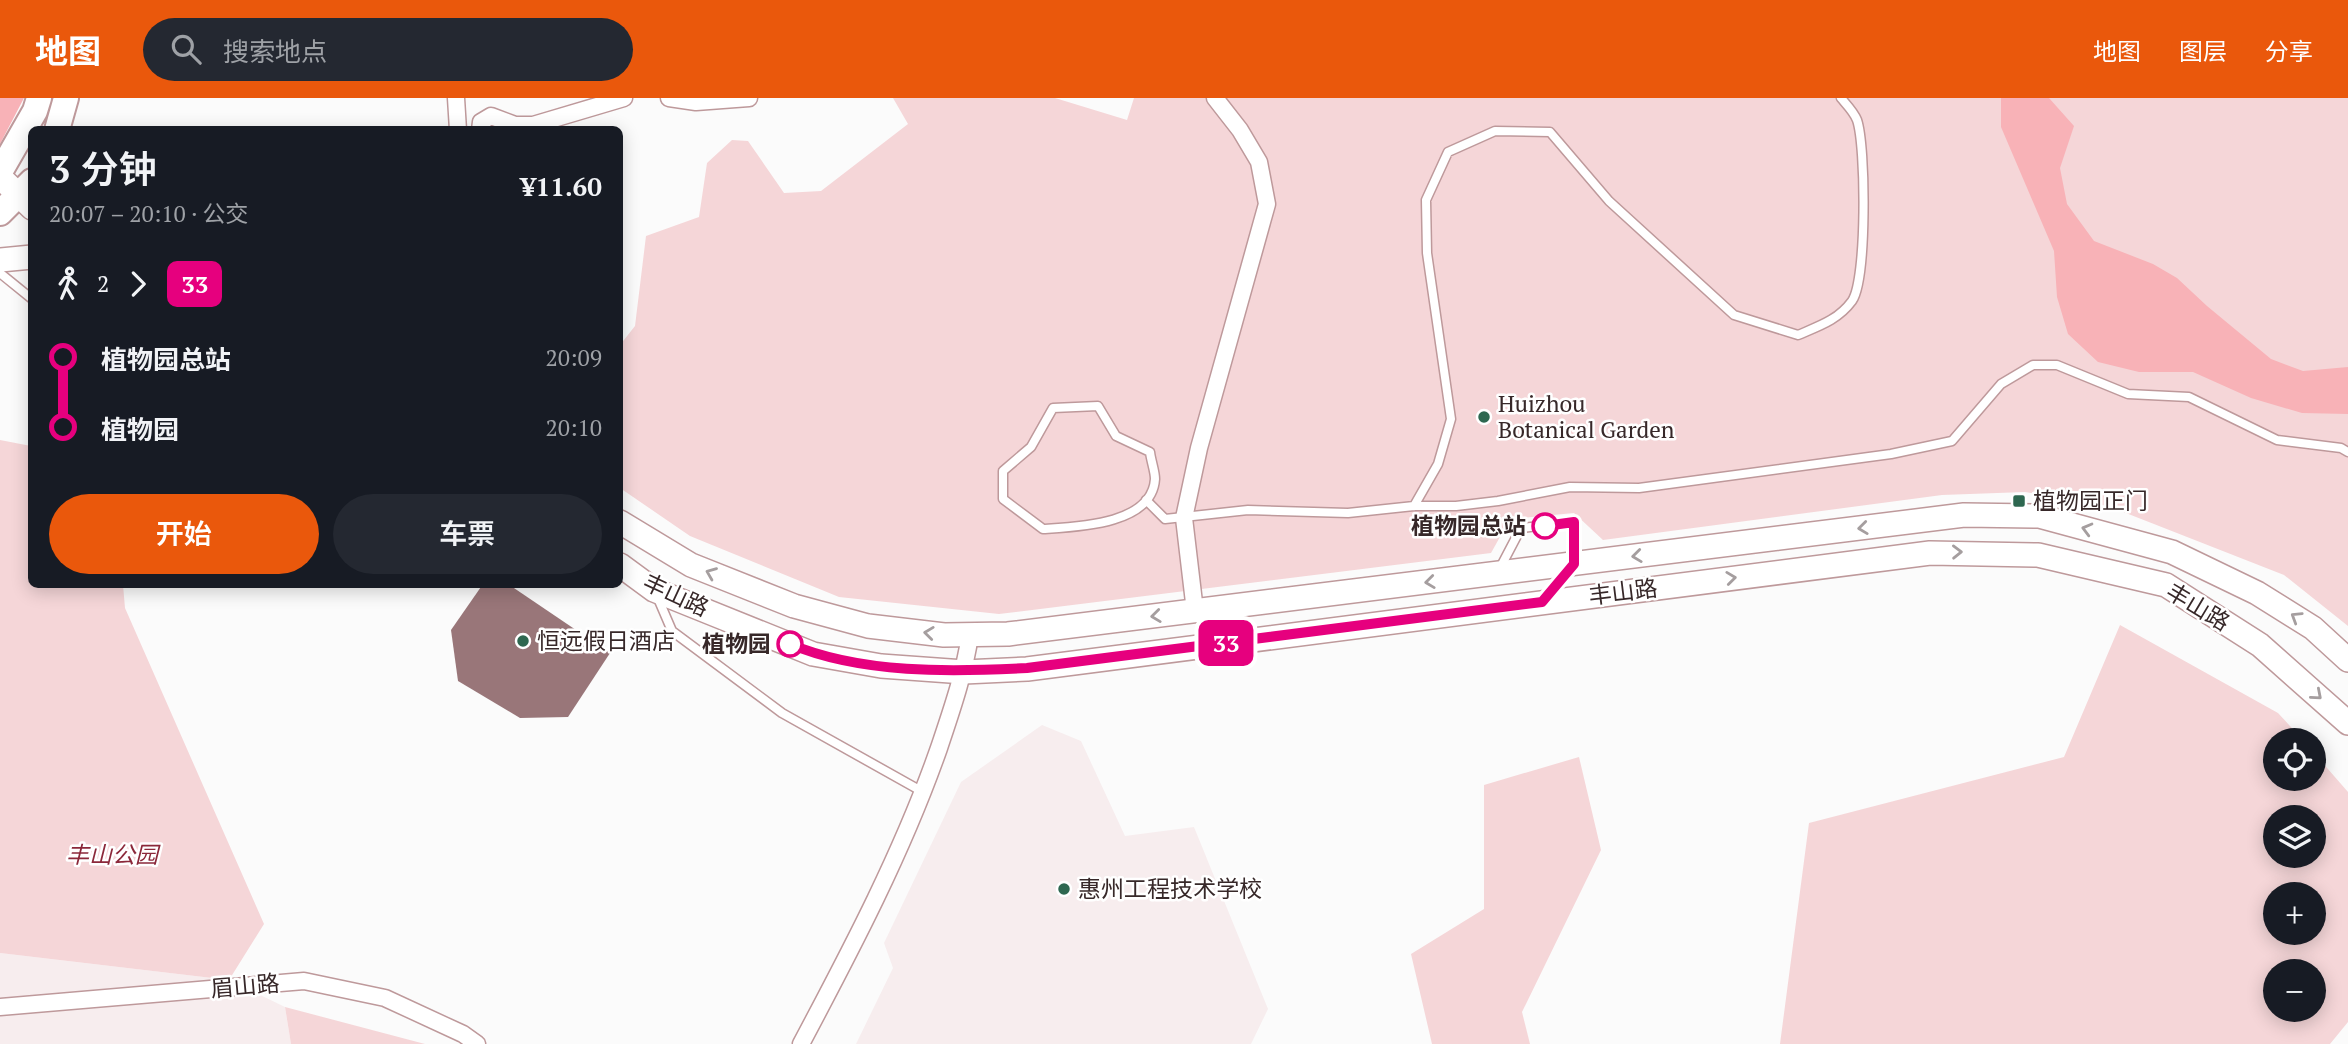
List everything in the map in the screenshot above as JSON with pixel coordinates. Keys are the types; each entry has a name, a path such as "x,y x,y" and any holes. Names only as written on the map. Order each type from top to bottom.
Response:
{"main road":[{"path":"28,189 0,175 35,111 38,98"},
{"path":"0,213 28,191"},
{"path":"0,260 28,257"},
{"name":"丰山路","path":"623,524 691,565 794,606 868,626 944,635 970,635 1008,634 1964,515 2039,516 2172,552 2257,593 2313,628 2348,660"},
{"name":"丰山路","path":"623,567 654,590 813,654 881,666 964,672 1027,668 1930,553 2038,555 2166,585 2260,645 2348,723"},
{"path":"1542,602 1574,564"}],"street":[{"path":"456,98 458,126"},
{"path":"480,126 481,122 491,116 515,125 533,125 624,98"},
{"path":"669,98 696,102 749,98"},
{"path":"1195,611 1184,518 1199,448 1267,204 1259,162 1240,130 1214,98"},
{"path":"801,1044 864,927 923,792 964,672 970,635"},
{"name":"眉山路","path":"0,1007 304,981 385,998 463,1034 477,1044"}],"lane":[{"path":"1414,506 1438,464 1451,419 1427,253 1426,200 1448,152 1495,131 1550,132 1609,201 1734,315 1798,335 1834,320 1854,299 1863,246 1862,163 1857,119 1841,98"},
{"path":"0,273 28,296"},
{"path":"1146,500 1164,519 1248,510 1348,513 1414,506 1456,506 1570,487 1639,488 1891,454 1952,441 2001,384 2033,365 2057,365 2128,394 2189,397 2277,440 2341,448 2348,452"},
{"path":"1098,406 1116,436 1150,452 1155,481 1146,500 1126,516 1087,526 1044,529 1003,499 1003,471 1031,447 1053,408 1098,406"},
{"path":"1498,573 1521,528 1574,522 1574,564"},
{"path":"654,590 672,631 782,713 923,792"}],"shaded area":[{"path":"0,98 24,98 0,144"},
{"path":"2001,98 2049,98 2074,126 2060,168 2067,204 2094,241 2153,264 2177,278 2271,359 2303,371 2348,367 2348,414 2302,413 2251,398 2193,372 2139,372 2098,362 2068,334 2057,297 2054,251 2001,127"},
{"name":"惠州工程技术学校","path":"1042,725 1081,741 1125,836 1194,827 1268,1009 1251,1044 856,1044 893,968 884,943 961,782"},
{"path":"0,953 229,980 285,1007 291,1044 0,1044"}],"green space":[{"name":"Huizhou Botanical Garden","path":"893,98 1055,98 1127,120 1134,98 2348,98 2348,626 2284,575 2108,506 2025,492 1942,495 1603,540 1574,513 1510,519 1491,553 999,614 839,597 690,536 623,490 623,341 635,326 646,236 699,217 707,163 732,140 748,141 784,193 821,191 908,124"},
{"name":"丰山公园","path":"0,440 28,445 28,588 123,588 125,608 264,924 229,980 0,953"},
{"path":"2120,625 2278,713 2292,728 2263,728 2263,791 2326,791 2326,767 2348,792 2348,1022 2330,1044 1780,1044 1809,823 2064,757"},
{"path":"1579,757 1601,850 1522,1012 1530,1044 1432,1044 1411,954 1484,909 1484,785"},
{"path":"285,1007 425,1044 291,1044"}],"building":[{"name":"恒远假日酒店","path":"480,588 514,588 610,653 568,717 520,718 458,681 451,630"}],"bus line":[{"name":"33","path":"790,644 813,654 881,666 964,672 1027,668 1542,602 1574,564 1574,522 1545,526"}],"place":[{"name":"Huizhou Botanical Garden","path":"1484,417"},
{"name":"植物园正门","path":"2019,501"},
{"name":"植物园总站","path":"1545,526"},
{"name":"恒远假日酒店","path":"523,641"},
{"name":"植物园","path":"790,644"},
{"name":"惠州工程技术学校","path":"1064,889"}]}
